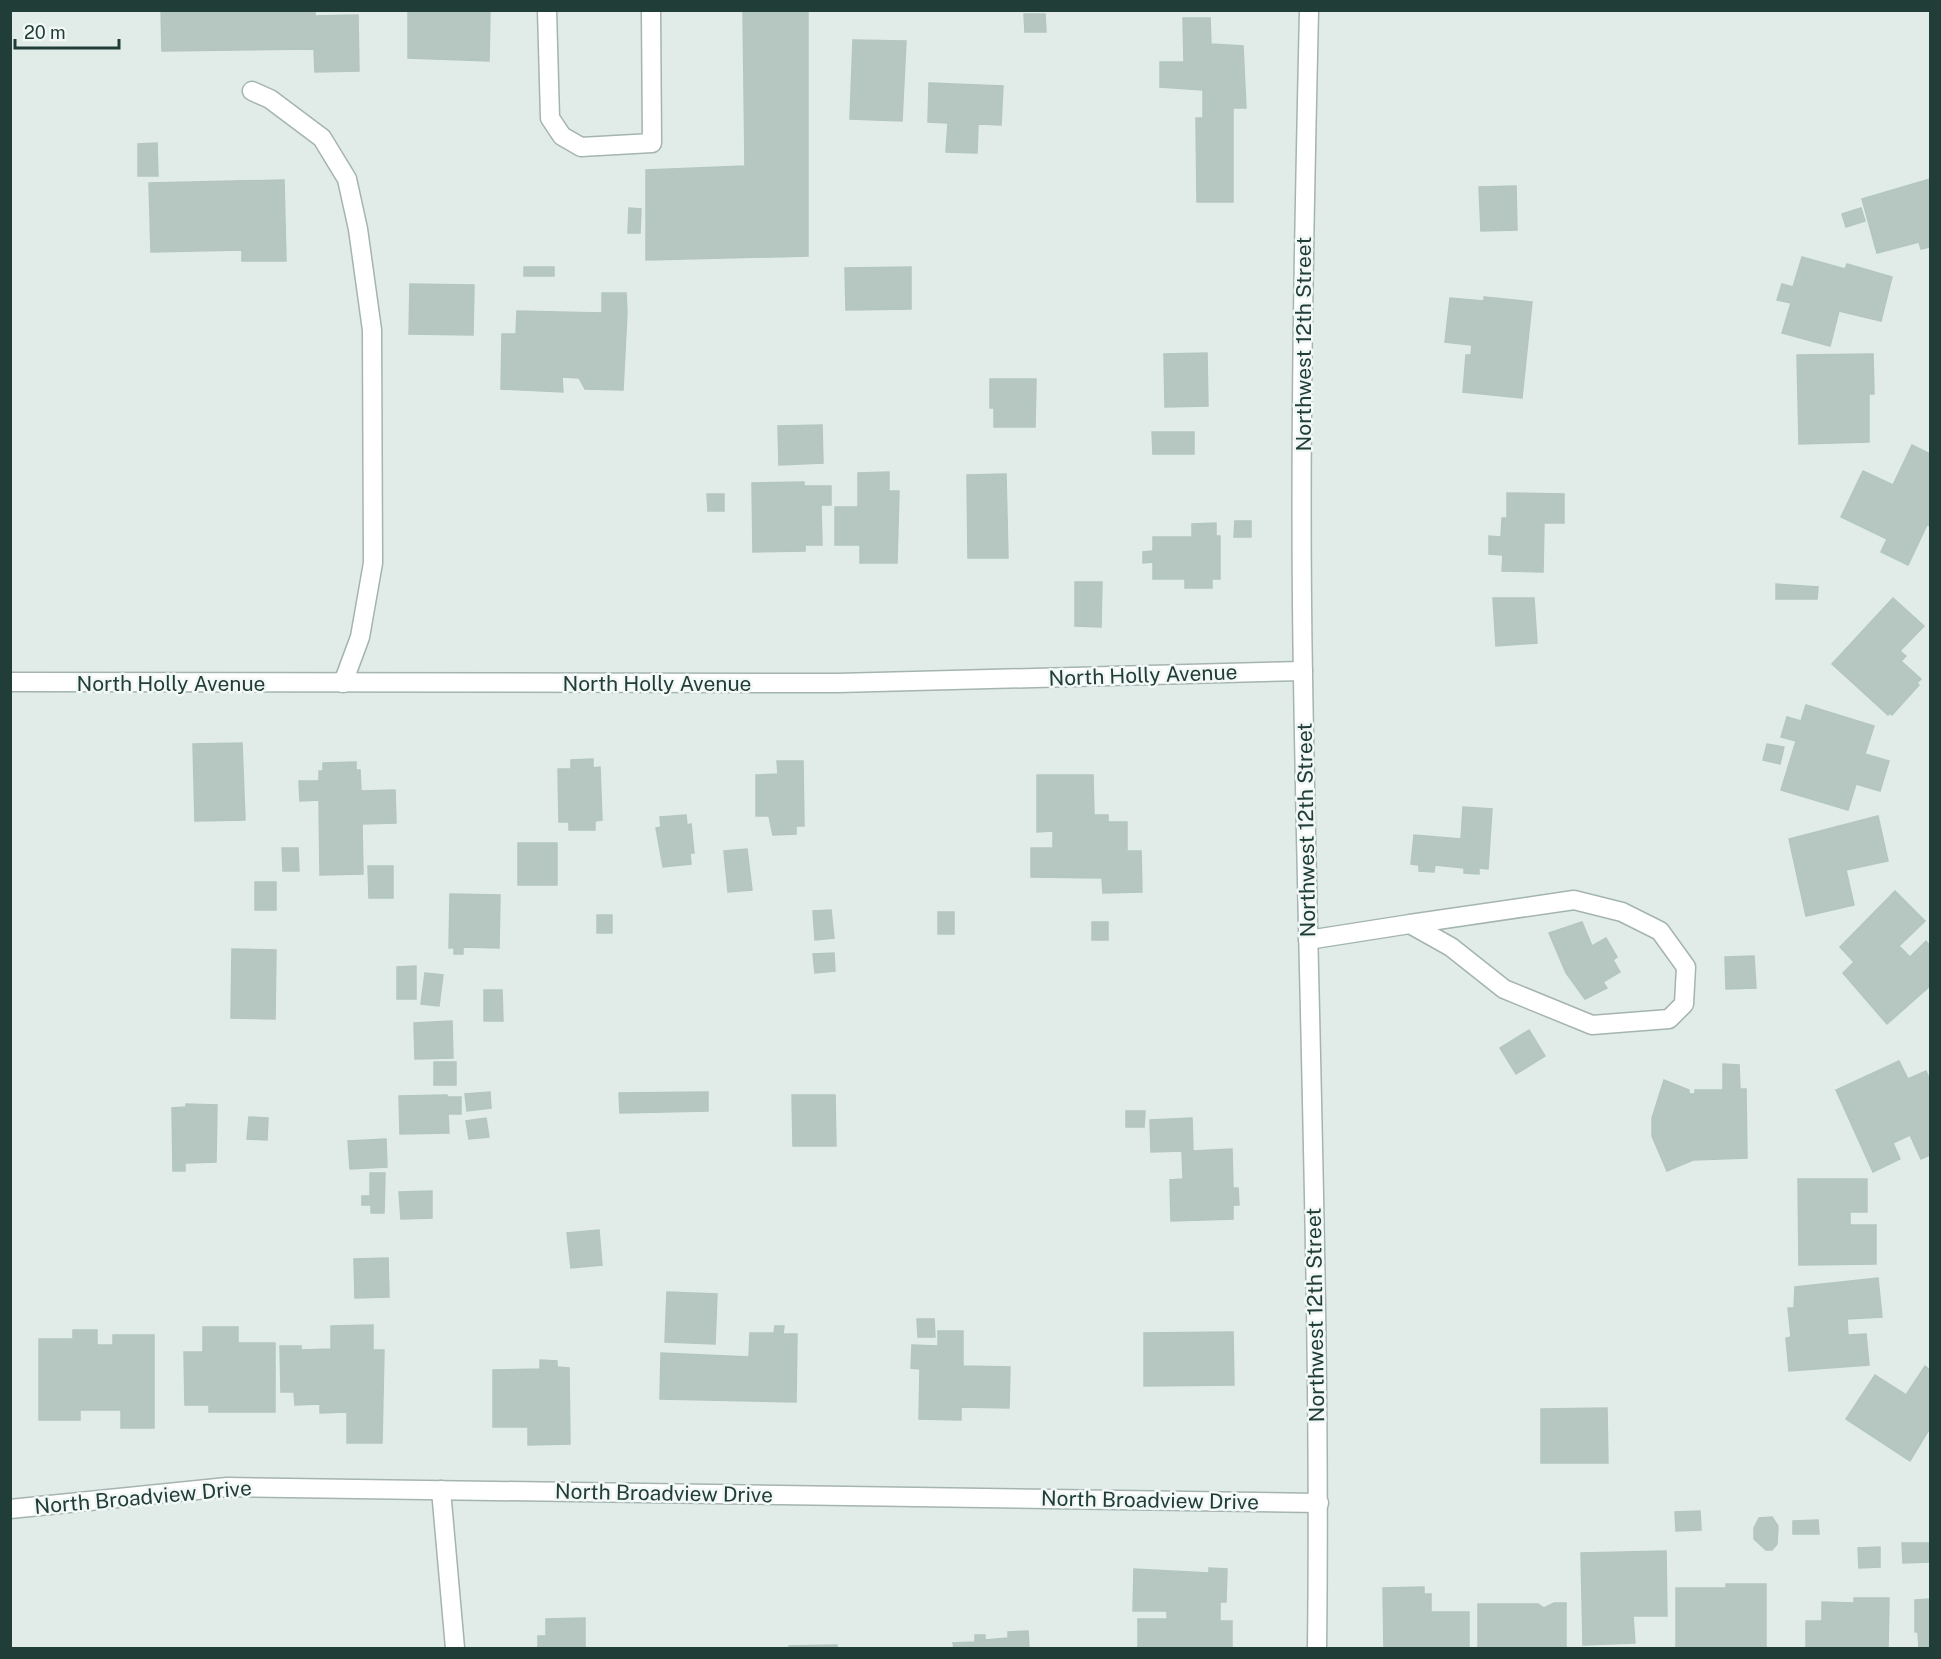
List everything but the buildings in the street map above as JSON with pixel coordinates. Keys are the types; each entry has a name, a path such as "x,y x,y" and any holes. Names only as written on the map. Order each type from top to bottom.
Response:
{"street":[{"path":"547,10 550,118 562,136 581,147 652,143 651,10"},
{"name":"Northwest 12th Street","path":"1309,10 1304,237 1303,671 1319,1503 1317,1648"},
{"path":"252,91 270,99 322,138 347,178 358,229 372,330 373,563 360,637 343,683"},
{"name":"North Holly Avenue","path":"10,682 838,683 1303,671"},
{"path":"1308,940 1410,924 1574,900 1622,912 1660,931 1686,967 1684,1004 1669,1019 1592,1025 1504,989 1451,948 1410,924"},
{"name":"North Broadview Drive","path":"10,1509 227,1487 1319,1503"},
{"path":"441,1490 455,1648"}]}
